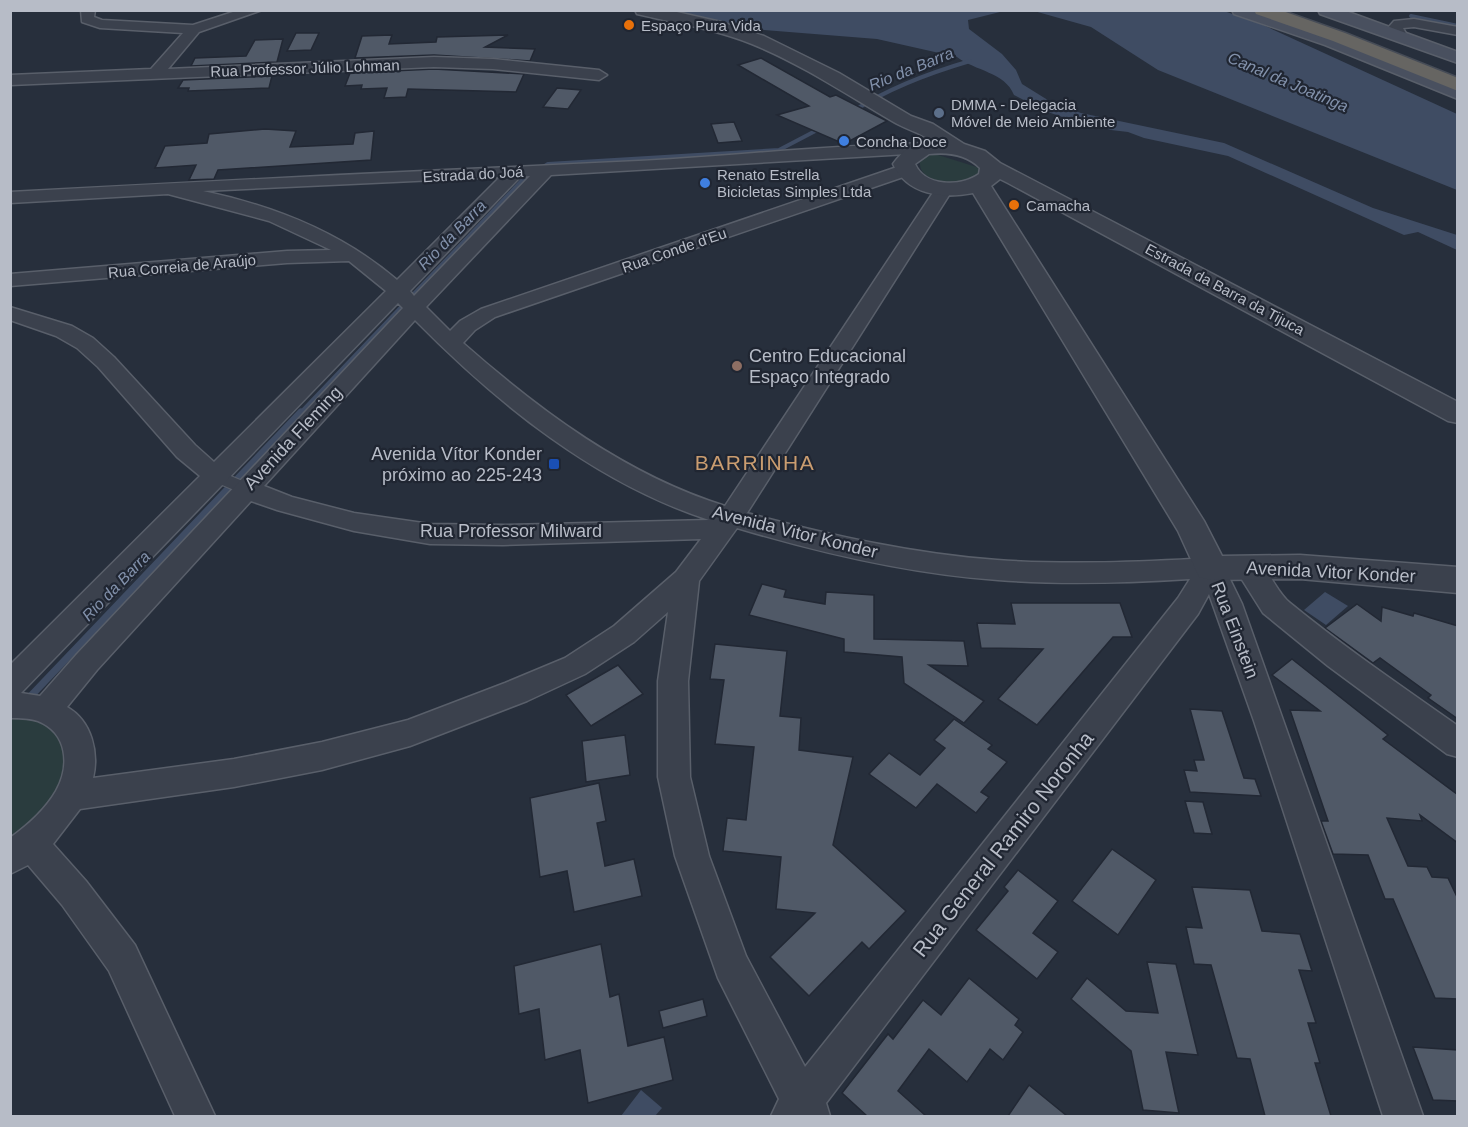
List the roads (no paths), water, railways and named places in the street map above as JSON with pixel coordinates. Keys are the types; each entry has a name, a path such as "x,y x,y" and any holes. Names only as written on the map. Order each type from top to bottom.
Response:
{"highway":[{"path":"1262,10 1400,49 1458,85"},
{"path":"1288,10 1458,68"},
{"path":"1305,10 1400,49 1458,76"}],"main road":[{"path":"1240,10 1331,41 1458,93"},
{"path":"1326,10 1400,49 1458,58"}],"street":[{"path":"88,10 87,19 100,24 194,29 255,10"},
{"path":"643,10 715,26 758,40 872,100 906,145 920,182 944,189 963,189 985,176"},
{"path":"1403,10 1458,22"},
{"path":"1400,49 1394,29 1405,23 1458,31"},
{"path":"156,73 194,29"},
{"name":"Rua Professor Júlio Lohman","path":"10,80 434,63 493,63 599,75"},
{"name":"Estrada da Barra da Tijuca","path":"906,145 926,128 946,148 980,156 985,176 1016,178 1458,414"},
{"path":"906,145 918,151 946,148"},
{"name":"Estrada do Joá","path":"10,198 250,183 730,161 906,145"},
{"name":"Rua Conde d'Eu","path":"452,344 458,334 469,324 488,313 906,145"},
{"name":"Avenida Fleming","path":"32,707 87,662 231,482 407,299 542,171"},
{"name":"Avenida Fleming","path":"10,685 231,482 407,299 517,172"},
{"name":"Rua Einstein","path":"985,176 1193,529 1228,603 1403,1116"},
{"path":"228,202 224,196 229,190 250,183"},
{"name":"Avenida Vitor Konder","path":"170,188 228,202 299,226 353,255 407,299 452,344 548,425 623,473 726,524 928,562 997,570 1059,572 1248,567 1323,568 1458,580"},
{"path":"70,796 234,773 322,756 410,733 498,700 575,666 624,634 686,579 726,524 944,189"},
{"name":"Rua Correia de Araújo","path":"14,280 287,257 353,255"},
{"name":"Rua Professor Milward","path":"10,313 64,331 85,344 106,362 186,451 231,482 286,504 354,522 430,534 503,535 726,524"},
{"path":"1248,567 1273,605 1338,658 1458,744"},
{"name":"Rua General Ramiro Noronha","path":"802,1112 1188,606 1211,568"},
{"path":"686,579 673,681 676,788 692,856 731,965 802,1112"},
{"path":"32,707 64,719 75,733 81,752 79,772 70,796 54,820 21,851 74,893 122,958 195,1116"}],"water":[{"path":"669,11 1004,11 968,20 969,29 1002,54 1016,70 1022,84 1051,102 1081,113 1224,143 1373,208 1457,235 1457,250 1418,232 1404,235 1228,156 1111,130 1045,111 1014,95 1004,81 957,57 877,39 764,30"},
{"name":"Canal da Joatinga","path":"1034,11 1224,11 1261,24 1457,114 1457,190 1158,70 1091,27"},
{"path":"1325,592 1348,606 1326,625 1304,610"},
{"path":"641,1090 662,1108 655,1116 621,1116"}],"waterway":[{"path":"1411,16 1458,26"},
{"name":"Rio da Barra","path":"855,110 911,81 970,61"},
{"name":"Rio da Barra","path":"524,179 548,164 779,150 821,128"},
{"name":"Rio da Barra","path":"300,414 524,179"},
{"name":"Rio da Barra","path":"25,702 301,412"}],"place":[{"name":"Espaço Pura Vida","path":"629,25"},
{"name":"DMMA - Delegacia Móvel de Meio Ambiente","path":"939,113"},
{"name":"Concha Doce","path":"844,141"},
{"name":"Renato Estrella Bicicletas Simples Ltda","path":"705,183"},
{"name":"Camacha","path":"1014,205"},
{"name":"Centro Educacional Espaço Integrado","path":"737,366"},
{"name":"Avenida Vítor Konder próximo ao 225-243","path":"554,464"}],"district":[{"name":"BARRINHA","path":"755,462"}]}
